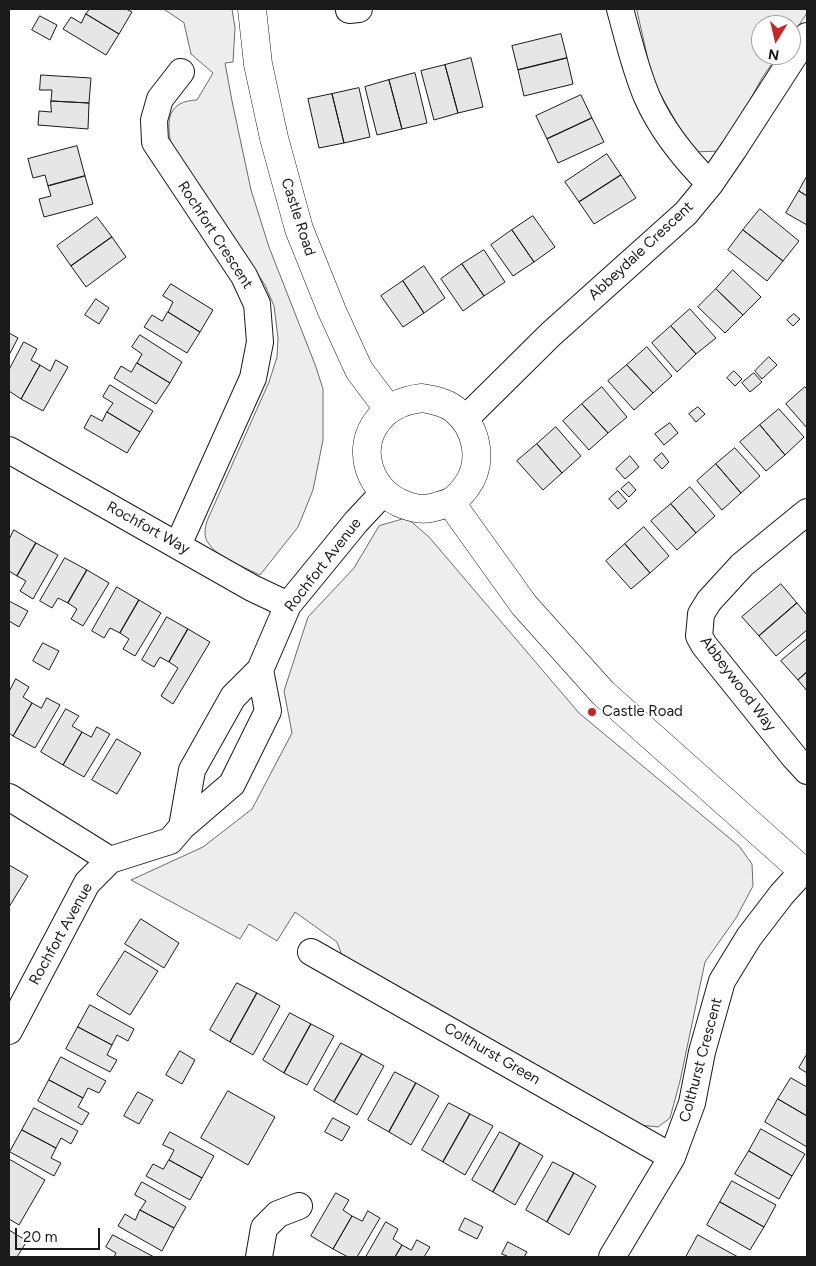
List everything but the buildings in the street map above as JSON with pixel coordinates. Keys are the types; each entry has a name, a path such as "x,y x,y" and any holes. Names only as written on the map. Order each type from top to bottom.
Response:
{"street":[{"name":"Castle Road","path":"252,9 258,64 270,120 299,229 332,311 359,370 389,410"},
{"path":"620,9 628,40 648,97 667,133 693,167 710,184"},
{"name":"Abbeydale Crescent","path":"465,419 551,334 686,213 710,184 807,36"},
{"name":"Rochfort Crescent","path":"178,545 253,378 260,342 258,304 244,276 155,142 154,120 160,100 181,72"},
{"path":"422,398 439,401 453,408 465,419 474,435 477,452 475,469 467,486 452,502 426,509 410,507 396,502 383,493 373,480 366,448 370,433 379,419 389,410 406,400 422,398"},
{"name":"Rochfort Way","path":"9,450 252,588 288,605"},
{"name":"Rochfort Avenue","path":"182,827 192,770 233,697 260,670 288,605 356,522 383,493"},
{"path":"452,502 458,514 524,605 603,693 805,872"},
{"name":"Abbeywood Way","path":"807,512 742,565 709,601 702,614 699,636 704,645 807,771"},
{"name":"Rochfort Avenue","path":"9,1031 87,882 110,860 170,841 182,827 232,784 268,710 260,670"},
{"path":"9,797 110,860"},
{"name":"Colthurst Crescent","path":"612,1257 672,1157 692,1103 702,1052 722,981 749,937 782,894 805,872"},
{"name":"Colthurst Green","path":"312,952 672,1157"},
{"path":"259,1257 264,1228 278,1214 299,1206"}],"shaded area":[{"path":"164,9 232,9 235,28 233,62 225,63 251,190 269,247 323,389 323,440 313,490 298,527 260,575 218,553 207,541 205,533 207,521 269,382 277,357 278,338 274,306 265,285 171,144 169,120 171,113 180,104 197,100 213,73 191,54 184,23"},
{"path":"637,9 807,9 807,13 801,22 801,15 751,15 751,65 771,65 722,151 693,152 653,81"},
{"path":"407,518 429,537 579,713 739,846 752,864 753,886 736,918 705,962 680,1081 670,1118 658,1127 640,1125 343,958 337,942 295,912 277,941 249,924 240,939 131,880 203,847 252,809 292,733 284,691 308,617 354,568 379,526"}],"place":[{"name":"Castle Road","path":"592,712"}]}
